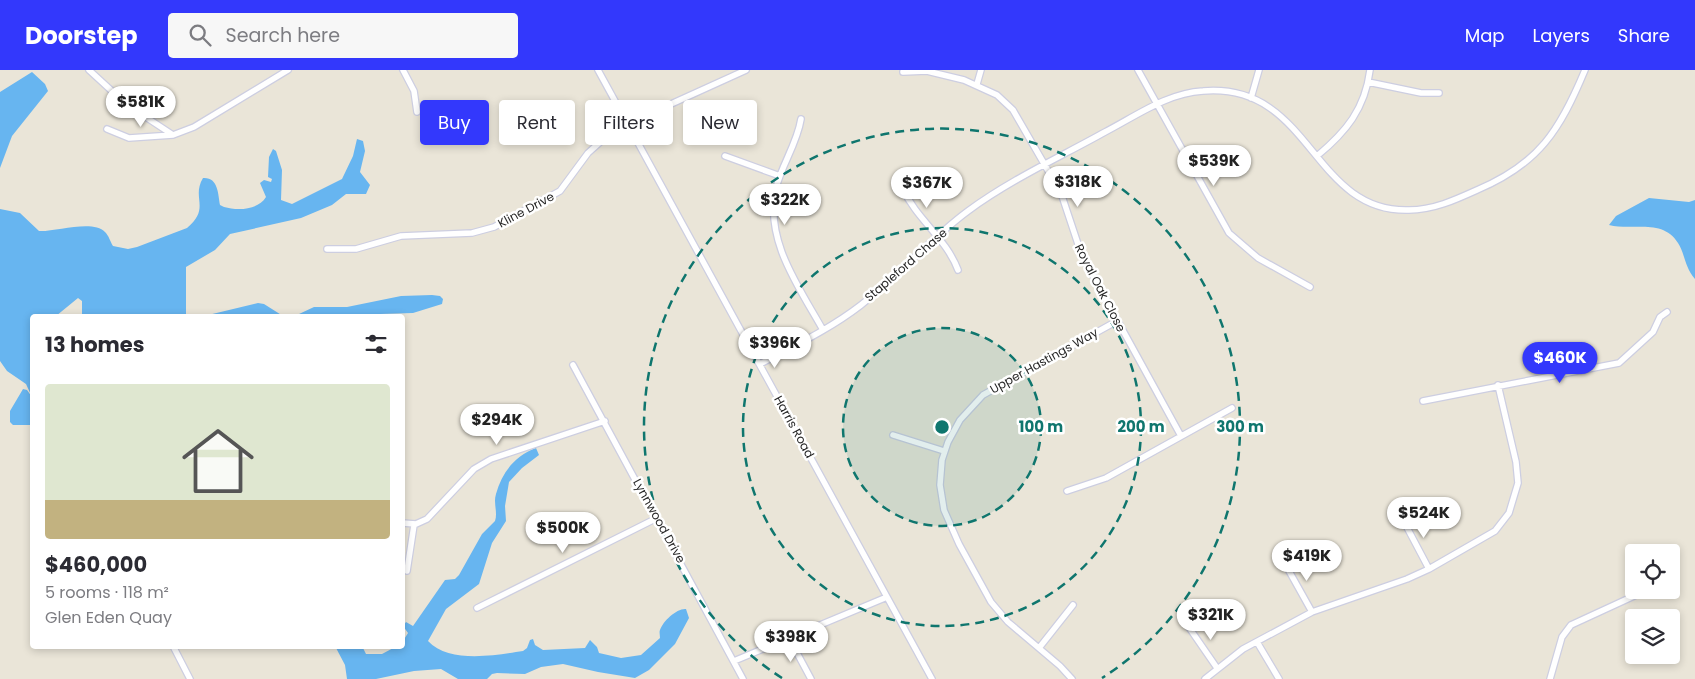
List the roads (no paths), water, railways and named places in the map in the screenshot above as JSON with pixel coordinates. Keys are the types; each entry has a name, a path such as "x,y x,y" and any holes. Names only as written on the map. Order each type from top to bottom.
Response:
{"street":[{"path":"89,70 126,104 174,135"},
{"path":"107,129 129,138 174,135 194,127 288,70"},
{"path":"403,70 414,91 417,112"},
{"name":"Harris Road","path":"598,70 615,100"},
{"name":"Kline Drive","path":"673,103 746,70"},
{"path":"977,84 981,70"},
{"path":"1138,70 1229,233 1258,258 1310,287"},
{"path":"1251,98 1259,70"},
{"path":"1316,156 1336,140 1353,119 1364,99 1370,70"},
{"name":"Stapleford Chase","path":"760,364 823,330 865,302 978,204 1157,104 1181,94 1220,90 1251,98 1285,118 1344,188 1374,204 1410,210 1439,205 1492,184 1524,165 1536,155 1563,120 1585,70"},
{"name":"Royal Oak Close","path":"903,72 927,71 977,84 997,95 1013,110 1046,165 1066,205 1082,256 1116,321 1181,436"},
{"path":"1368,82 1422,93 1439,93"},
{"path":"801,119 795,142 780,176 774,208 778,242 823,330"},
{"name":"Kline Drive","path":"327,249 356,249 401,236 472,233 494,227 560,191 596,145"},
{"name":"Harris Road","path":"640,145 932,679"},
{"path":"725,156 780,176"},
{"path":"903,189 918,214 950,250 958,270"},
{"path":"1423,401 1619,363 1654,332 1660,317 1668,312"},
{"name":"Upper Hastings Way","path":"1072,679 1040,648 1008,622 991,602 952,530 942,499 940,471 944,451 960,420 983,395 1116,321"},
{"name":"Lynnwood Drive","path":"573,364 743,679"},
{"path":"1204,679 1232,656 1312,612 1339,601 1407,579 1429,569 1487,537 1502,523 1513,505 1518,472 1498,386"},
{"path":"1067,491 1106,478 1232,408"},
{"path":"405,523 414,524 427,519 482,463 605,421"},
{"path":"892,436 944,451"},
{"path":"477,608 657,518"},
{"path":"1402,518 1429,569"},
{"path":"407,570 414,524"},
{"path":"1284,562 1312,612"},
{"path":"734,661 887,597"},
{"path":"1550,679 1562,637 1571,625 1627,599"},
{"path":"1040,648 1073,606"},
{"path":"1188,626 1217,668"},
{"path":"789,638 811,679"},
{"path":"1257,642 1279,679"},
{"path":"175,649 190,679"}],"water":[{"path":"32,72 45,84 48,91 12,136 0,168 0,92"},
{"path":"357,139 363,141 365,151 360,172 370,185 366,194 346,194 332,205 301,218 230,234 215,250 186,267 186,314 82,314 82,301 78,298 58,314 30,314 30,393 26,384 7,371 0,361 0,209 20,213 39,231 83,226 99,228 105,232 113,246 128,249 187,228 198,215 199,191 203,178 212,180 218,191 220,205 224,207 235,209 258,205 266,197 260,183 264,180 271,182 272,179 268,177 269,157 273,149 276,151 282,170 281,200 292,204 342,179 353,156"},
{"path":"1649,198 1689,202 1695,200 1695,279 1689,270 1678,243 1672,235 1656,228 1609,225 1616,216"},
{"path":"432,295 440,296 443,299 442,304 413,313 299,314 314,307 347,307 401,296"},
{"path":"258,303 264,304 280,314 212,314"},
{"path":"23,389 27,390 30,394 30,425 13,425 10,422 10,411"},
{"path":"536,448 539,455 522,468 509,482 505,506 506,521 492,543 479,584 446,609 428,641 448,653 487,656 523,651 527,648 530,640 533,639 535,645 543,650 585,648 590,640 597,647 599,653 621,658 641,655 660,638 660,630 667,619 682,609 686,609 689,618 675,644 649,670 635,678 563,664 541,667 525,674 497,673 492,674 487,679 458,679 441,669 414,671 376,679 347,679 345,665 337,649 364,649 366,654 382,654 391,649 405,649 405,638 408,633 405,629 405,623 406,622 413,626 445,580 455,579 459,575 482,534 495,521 495,497 502,479 510,466 528,451"}]}
